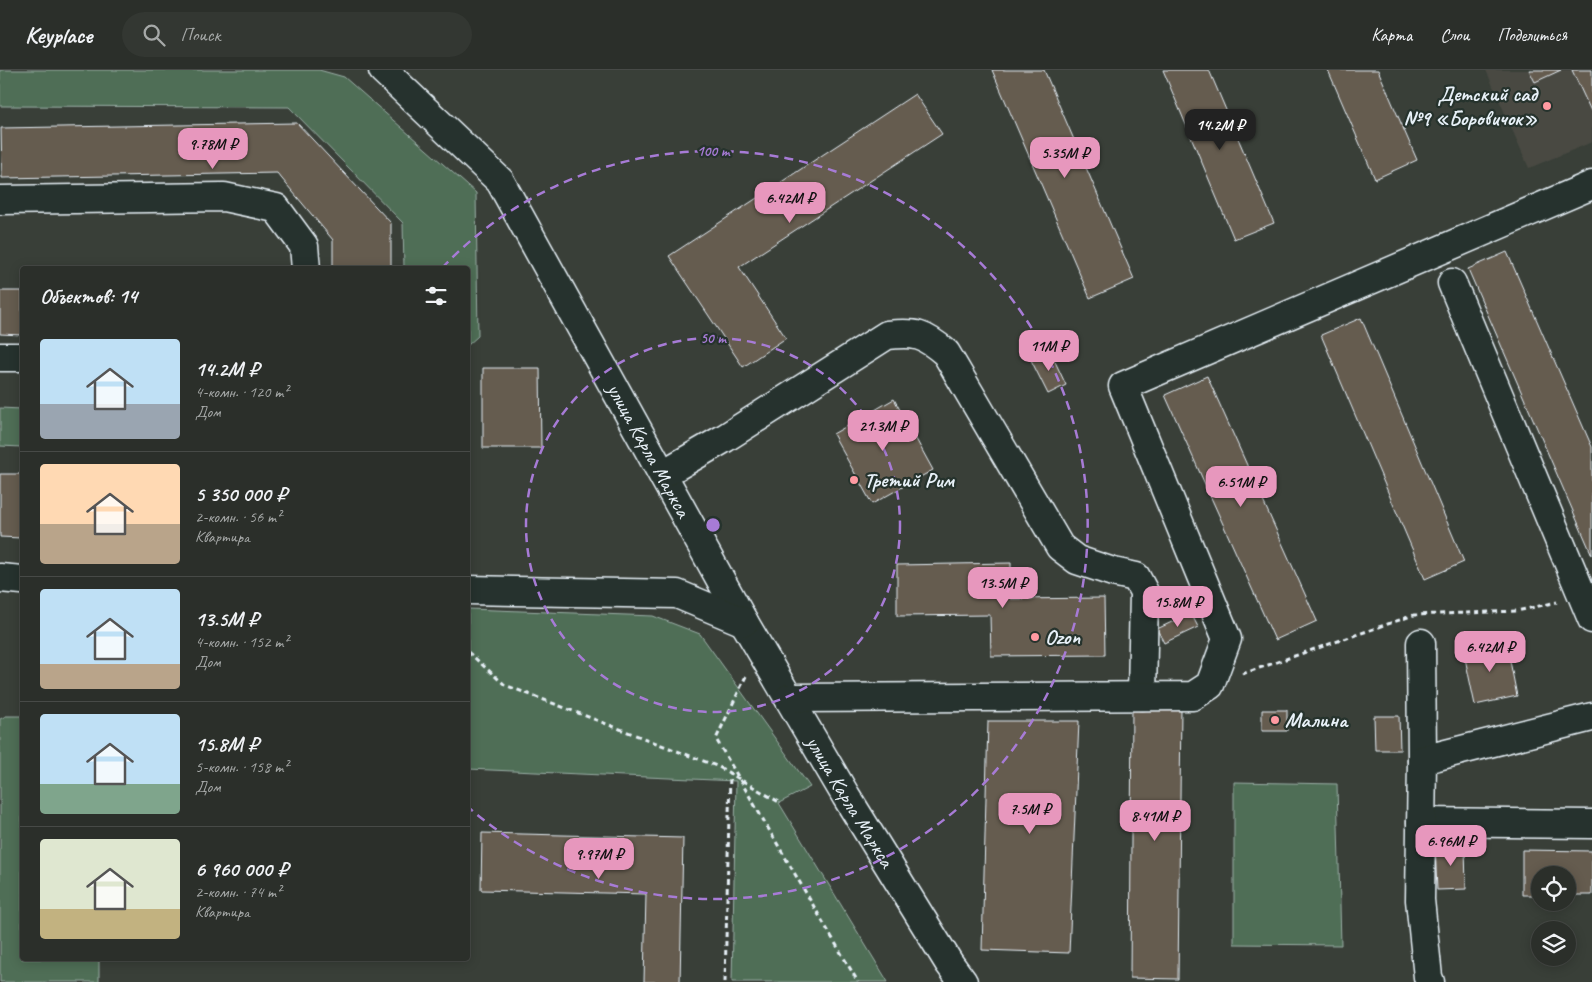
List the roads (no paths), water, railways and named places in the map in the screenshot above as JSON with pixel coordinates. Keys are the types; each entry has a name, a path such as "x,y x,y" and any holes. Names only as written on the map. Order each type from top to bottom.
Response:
{"street":[{"name":"улица Карла Маркса","path":"383,70 500,181 744,622 887,862 949,963 963,982"},
{"path":"789,698 1193,696 1210,685 1227,639 1123,386 1592,184"},
{"path":"0,200 224,198 276,208 304,246 306,266"},
{"path":"1452,283 1587,608"},
{"path":"663,474 726,438 888,335 910,332 931,340 946,353 1060,547 1077,560 1113,572 1136,577 1144,592 1142,696"},
{"path":"0,357 20,357"},
{"path":"0,578 20,580"},
{"path":"470,590 677,594 744,622"},
{"path":"1421,644 1420,900 1430,982"},
{"path":"1422,760 1592,717"},
{"path":"1421,822 1592,824"}],"place":[{"name":"Детский сад №9 «Боровичок»","path":"1547,106"},
{"name":"Третий Рим","path":"854,480"},
{"name":"Ozon","path":"1035,637"},
{"name":"Малина","path":"1275,720"}]}
